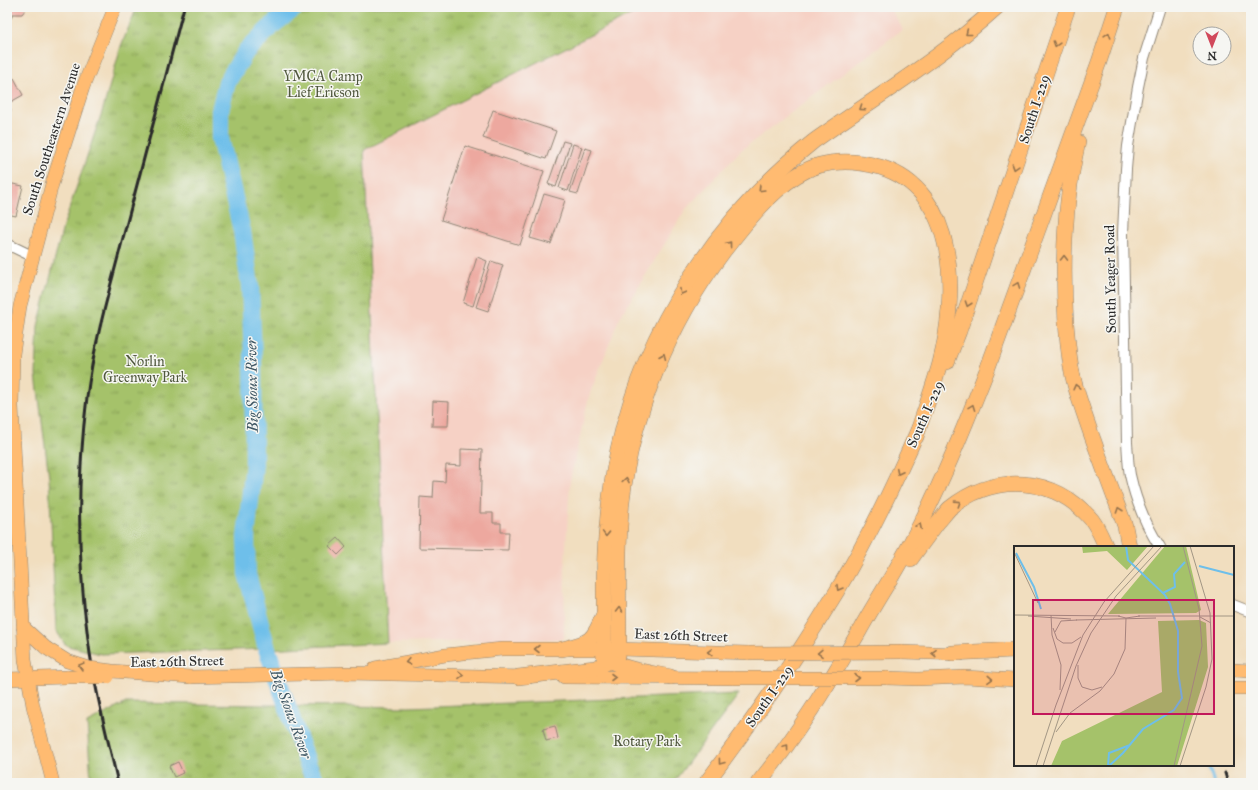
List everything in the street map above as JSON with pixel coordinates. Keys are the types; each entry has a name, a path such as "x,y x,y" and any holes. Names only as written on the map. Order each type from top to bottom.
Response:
{"highway":[{"path":"562,649 589,641 596,633 603,616 606,528 618,448 629,410 648,357 659,333 692,273 752,197 794,157 842,121 947,49 973,29 997,7"},
{"name":"South I-229","path":"706,783 737,742 794,659 838,590 870,531 916,437 936,392 959,331 1068,7"},
{"path":"758,783 802,726 910,544 932,500 970,414 1099,62 1116,7"},
{"path":"1099,62 1076,154 1070,187 1064,250 1065,310 1071,365 1077,391 1125,526 1129,546"},
{"path":"518,677 595,668 611,653 622,500 633,443 642,411 653,381 677,325 711,269 734,238 770,198 797,175 810,168 833,162 861,162 890,170 916,187 925,198 940,226 946,248 948,265 947,321 940,361 916,437"},
{"path":"865,620 927,536 949,509 985,489 1017,484 1035,485 1060,493 1073,502 1093,522 1101,540"},
{"path":"604,606 611,653"},
{"path":"952,653 1014,650"},
{"path":"611,653 671,677"}],"main road":[{"name":"South Southeastern Avenue","path":"53,783 35,715 28,679 23,627 10,391 16,330 32,256 75,109 94,56 116,7"},
{"path":"23,627 46,648 67,661 89,668 190,677"},
{"name":"East 26th Street","path":"347,673 445,655 502,649 562,649 611,653 901,652 952,653 1014,658"},
{"path":"1234,670 1251,671"},
{"name":"East 26th Street","path":"7,679 68,677 190,677 347,673 518,677 918,679 965,677 1014,680"},
{"path":"1234,688 1251,688"}],"street":[{"name":"South Yeager Road","path":"1159,546 1148,527 1138,501 1130,473 1127,443 1123,233 1126,169 1133,114 1144,58 1160,7"},
{"path":"7,244 32,256"},
{"path":"1234,605 1251,612"}],"shaded area":[{"path":"646,7 889,7 903,29 740,151 685,210 619,319 589,396 570,481 565,562 564,639 388,643 364,150"}],"green space":[{"path":"137,7 646,7 364,150 388,643 267,649 101,654 68,646 64,643 56,630 49,477 36,375 38,326 63,227 103,109 121,46"},
{"name":"Rotary Park","path":"739,694 673,783 92,783 91,779 87,723 126,703 409,707"}],"building":[{"path":"7,7 25,7 25,10 22,14 12,14 12,17 7,23"},
{"path":"14,78 23,95 7,104 7,82"},
{"path":"7,104 11,111 7,114"},
{"path":"493,110 556,131 546,159 483,138"},
{"path":"563,141 570,143 556,187 548,184"},
{"path":"573,144 582,147 568,191 559,188"},
{"path":"465,146 544,171 520,245 441,220"},
{"path":"585,148 592,150 578,194 570,192"},
{"path":"8,183 23,186 16,216 7,214"},
{"path":"544,194 565,200 551,244 530,238"},
{"path":"477,257 487,261 473,306 463,303"},
{"path":"491,261 503,265 488,311 476,307"},
{"path":"433,401 449,402 448,426 432,426"},
{"path":"461,449 482,450 480,513 493,513 493,523 501,523 501,532 509,532 508,550 419,548 420,497 433,498 434,481 445,482 446,465 461,466"},
{"path":"338,538 346,547 338,555 329,546"},
{"path":"555,726 558,738 546,741 543,729"},
{"path":"178,762 183,773 174,777 169,766"}],"waterway":[{"name":"Big Sioux River","path":"296,7 275,23 246,51 227,82 220,110 220,138 242,231 250,286 253,357 254,464 246,537 247,574 267,649 308,765 317,783"},
{"path":"1208,766 1214,783"}],"railway":[{"path":"118,783 101,711 84,609 80,548 81,457 90,376 103,315 184,7"},
{"path":"1225,773 1228,783"}],"park label":[{"name":"YMCA Camp Lief Ericson","path":"323,84"},
{"name":"Norlin Greenway Park","path":"145,370"}]}
